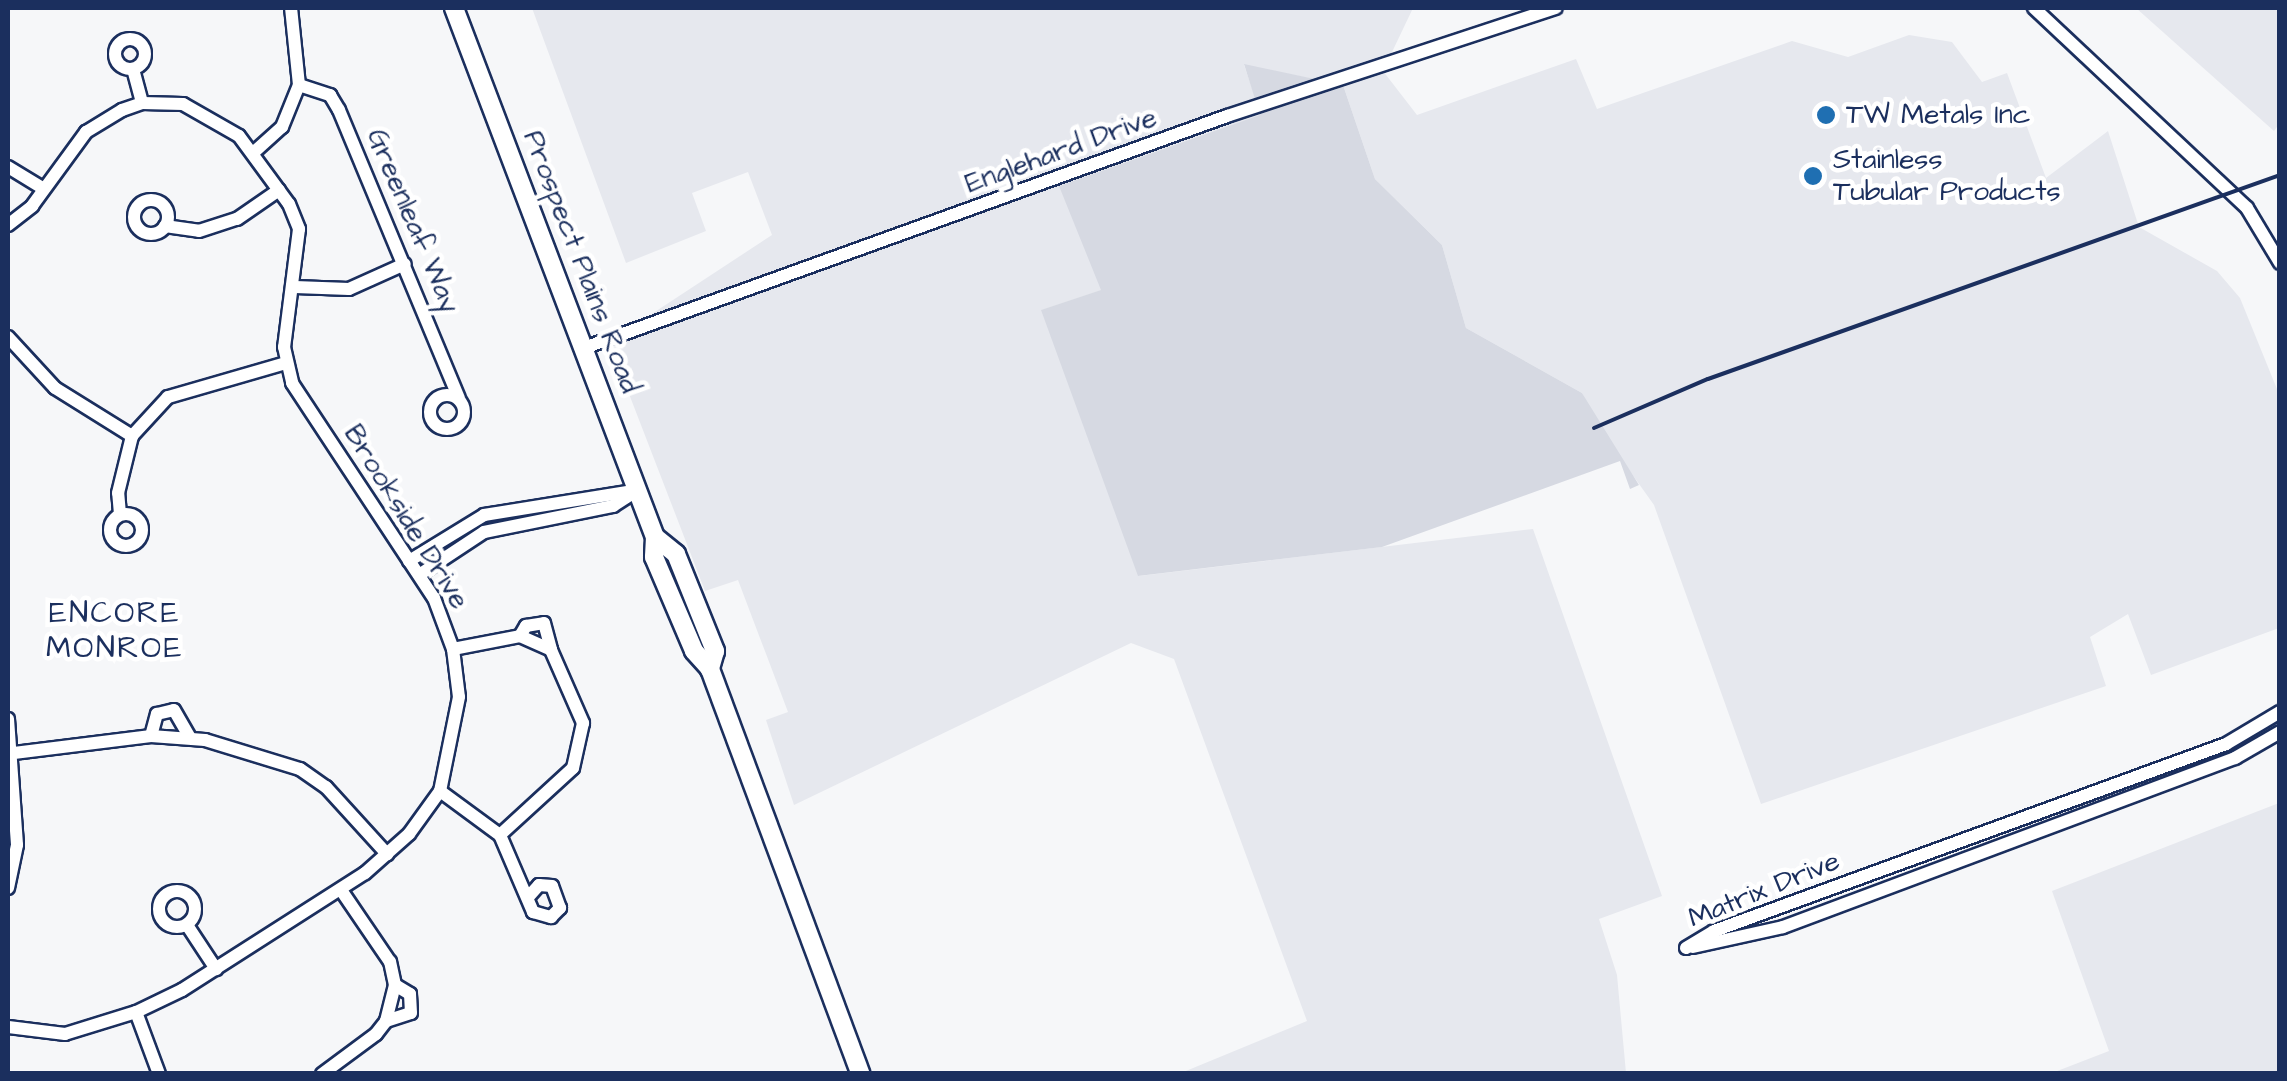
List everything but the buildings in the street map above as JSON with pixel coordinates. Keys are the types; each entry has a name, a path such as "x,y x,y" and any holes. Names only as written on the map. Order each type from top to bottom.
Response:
{"street":[{"path":"254,153 282,127 299,84 290,8"},
{"name":"Prospect Plains Road","path":"454,8 655,537 676,554 715,651 710,669 861,1074"},
{"name":"Englehard Drive","path":"584,348 1227,116 1556,8"},
{"path":"2034,8 2240,200 2280,264"},
{"path":"133,68 142,103"},
{"name":"Greenleaf Way","path":"299,84 330,96 459,398"},
{"path":"8,226 44,190 86,132 142,103 198,109 230,127 279,190 298,230 286,364 168,396 132,436 118,493 120,514"},
{"path":"8,167 44,190"},
{"path":"165,226 212,227 279,190"},
{"path":"295,287 349,289 405,264"},
{"path":"8,337 55,388 132,436"},
{"name":"Brookside Drive","path":"8,1026 66,1034 136,1012 216,969 341,890 387,854 440,791 459,698 454,650 418,575 297,393 286,364"},
{"path":"409,561 484,516 638,490"},
{"path":"418,575 484,532 613,506 638,490"},
{"path":"500,835 580,755 583,724 551,650 544,623 526,626 520,636"},
{"path":"454,650 520,636 551,650"},
{"path":"151,736 157,714 174,710 189,736"},
{"name":"Matrix Drive","path":"2280,712 2226,744 1714,931 1686,948 1783,926 2236,758 2280,732"},
{"path":"8,720 14,753 16,845 8,888"},
{"path":"14,753 151,736 189,736 300,769 326,787 387,854"},
{"path":"440,791 500,835 529,896"},
{"path":"341,890 390,962 394,984 386,1021"},
{"path":"187,925 216,969"},
{"path":"322,1074 386,1021 411,1013 410,994 394,984"},
{"path":"136,1012 160,1074"}],"shaded area":[{"path":"532,8 1413,8 1383,71 1417,115 1576,59 1597,109 1792,41 1848,57 1909,35 1952,42 1982,82 2007,73 2046,178 2108,131 2139,227 2217,271 2240,298 2279,394 2279,628 2151,675 2128,614 2090,637 2106,686 1761,804 1654,505 1597,425 1582,393 1466,328 1442,245 1375,179 1343,85 1244,65 1261,114 1102,290 1042,310 1139,576 1533,529 1662,896 1599,919 1617,975 1626,1073 1181,1073 1307,1021 1174,659 1131,643 794,805 766,720 788,712 738,580 705,591 609,342 772,235 748,172 692,193 706,231 626,263"},
{"path":"2136,8 2279,8 2279,124 2274,131"},
{"path":"1244,64 1343,85 1375,179 1442,245 1466,328 1582,393 1639,485 1630,489 1620,461 1382,547 1138,576 1041,310 1101,290 1059,186 1260,115"},
{"path":"2279,803 2279,1073 2052,1073 2109,1051 2052,891"}],"railway":[{"path":"1594,428 1708,379 2280,175"}],"place":[{"name":"TW Metals Inc","path":"1826,115"},
{"name":"Stainless Tubular Products","path":"1813,176"}],"district":[{"name":"ENCORE MONROE","path":"115,630"}]}
